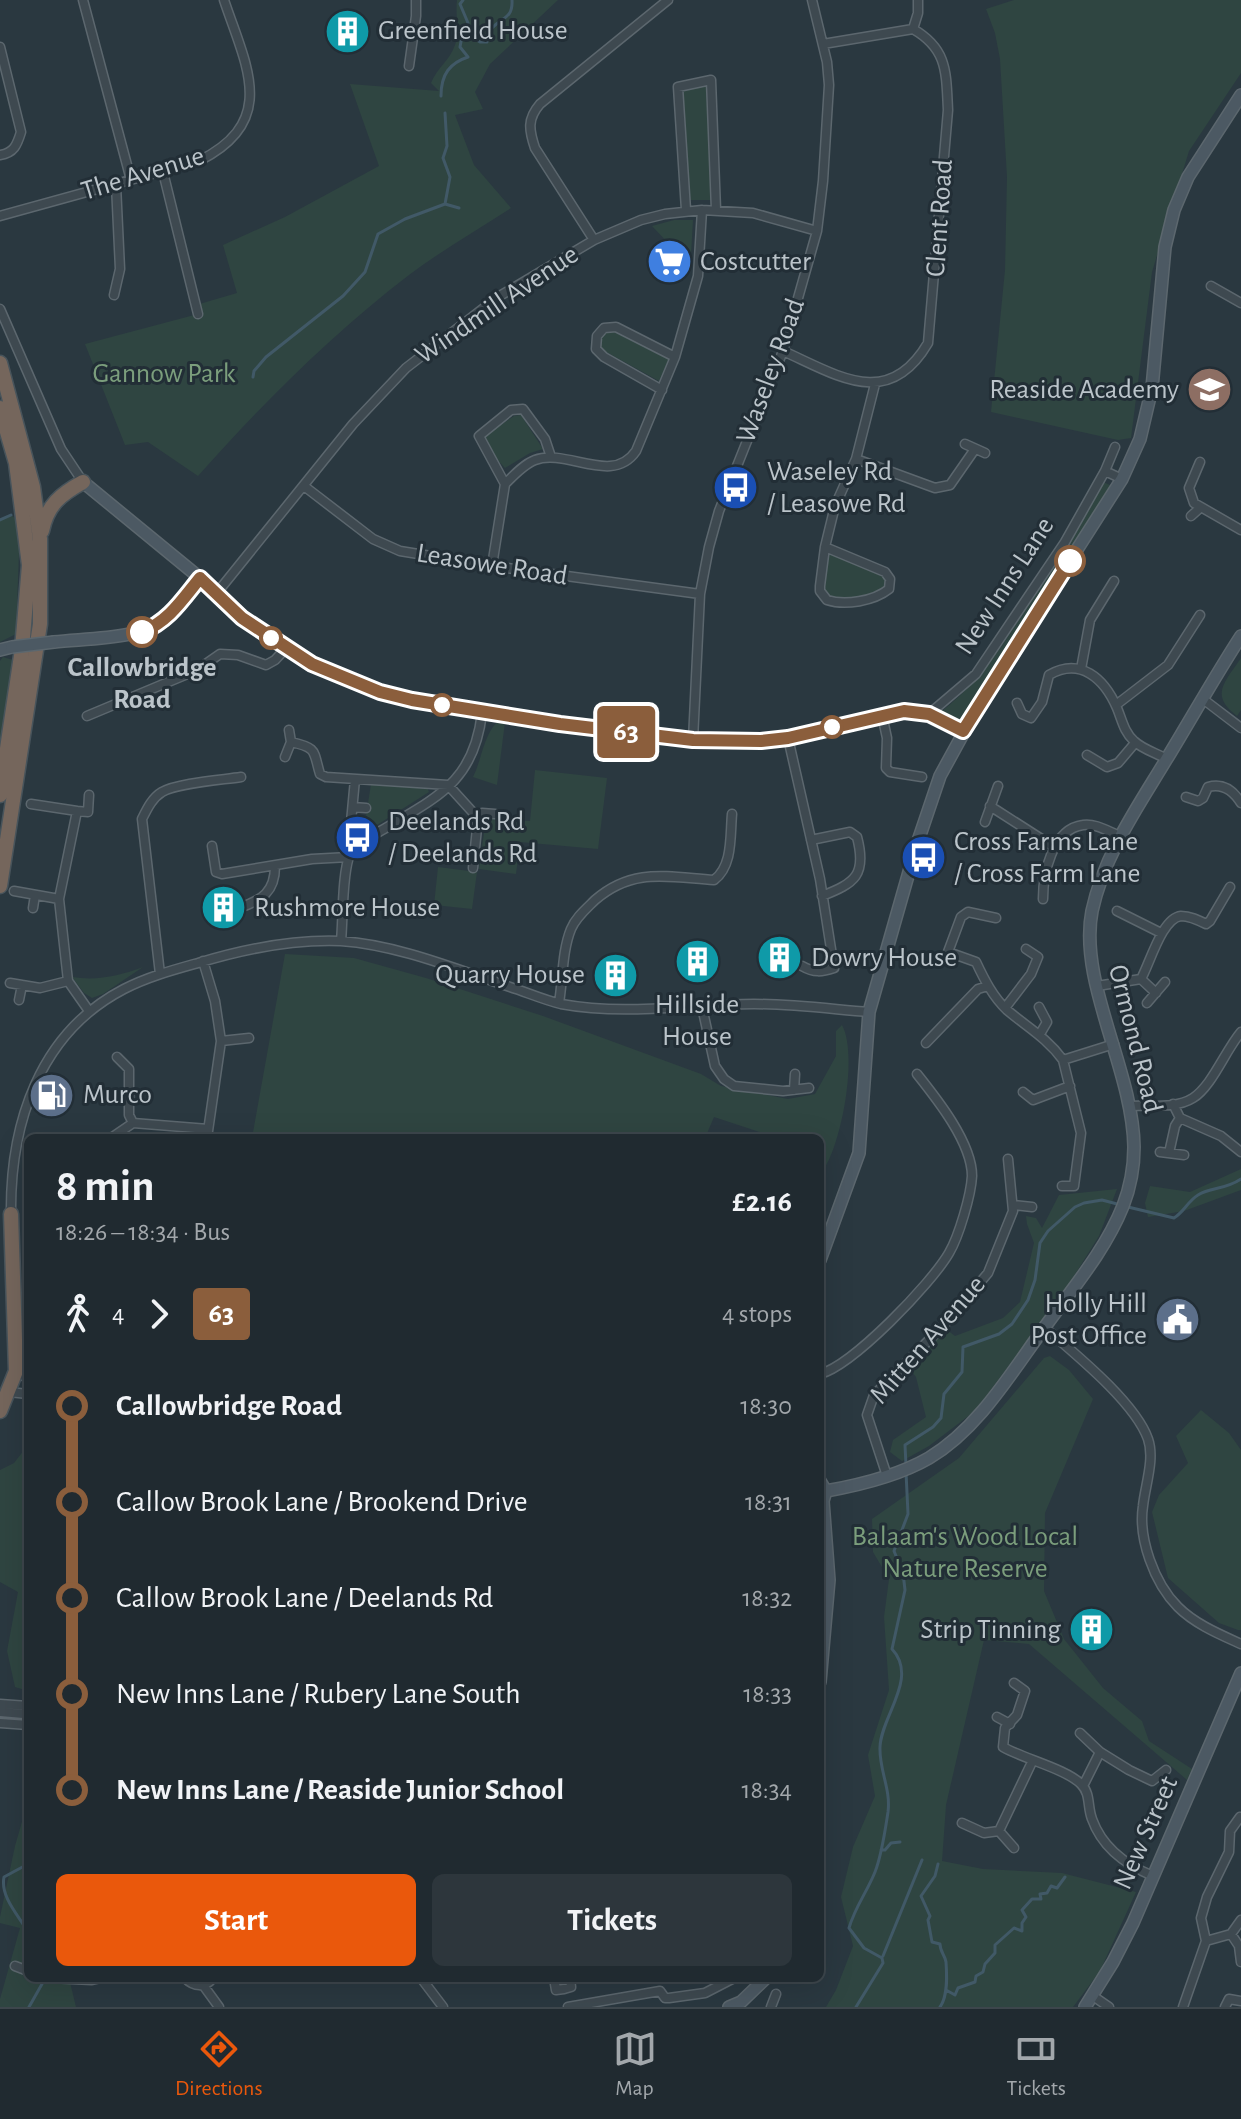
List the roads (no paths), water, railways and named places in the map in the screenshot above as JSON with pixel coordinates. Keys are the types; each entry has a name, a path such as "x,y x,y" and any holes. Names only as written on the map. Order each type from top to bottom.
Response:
{"highway":[{"path":"0,363 32,476 41,490 65,492"},
{"path":"0,408 16,463 29,565 22,649 0,795"},
{"path":"7,888 40,624 40,539 28,461"},
{"path":"40,539 47,512 65,492 83,482"},
{"path":"0,1411 22,1375 4,1215"}],"street":[{"path":"83,0 131,180"},
{"name":"The Avenue","path":"0,216 163,172 199,161 216,152 243,124 250,103 249,75 224,0"},
{"path":"409,66 416,0"},
{"path":"594,240 535,148 529,132 530,115 668,0"},
{"name":"Waseley Road","path":"693,740 700,594 709,547 719,511 783,351 817,231 829,85 812,0"},
{"path":"823,44 913,29 918,0"},
{"name":"Clent Road","path":"875,384 892,379 918,359 928,343 934,289 948,110 947,76 941,54 927,37 913,29"},
{"path":"0,47 21,132 17,146 9,154 0,155"},
{"path":"686,210 678,87 711,80 716,210"},
{"name":"New Inns Lane","path":"824,1249 859,1153 869,1012 940,776 963,731 1122,479 1140,439 1152,388 1165,247 1174,210 1188,177 1241,96"},
{"path":"163,172 198,314"},
{"path":"114,295 120,269 116,185"},
{"name":"Windmill Avenue","path":"216,594 353,424 406,368 498,297 594,240 641,220 686,210 753,213 817,231"},
{"path":"505,484 533,460 551,457 608,467 629,461 675,357 698,276 702,210"},
{"path":"1211,286 1241,303"},
{"path":"1214,301 1220,291"},
{"path":"0,309 61,449 83,482 200,578 242,618 286,648 340,678 380,692 482,713 693,740 761,741 788,738 904,711 929,714 963,731"},
{"path":"662,390 604,357 596,349 597,336 604,328 616,327 675,357"},
{"path":"783,351 856,382 875,384 856,459 835,506 825,547 820,591 827,600 848,603 889,589 890,579 885,572 825,547"},
{"path":"492,566 505,484 479,436 511,410 523,409 545,439 551,457"},
{"path":"965,444 985,453"},
{"name":"New Inns Lane","path":"929,714 976,674 1050,565 1105,471 1115,447"},
{"path":"856,459 935,488 950,485 975,449"},
{"path":"1200,462 1189,492 1194,503 1241,530"},
{"path":"1105,471 1122,479"},
{"name":"Leasowe Road","path":"304,486 381,544 400,551 700,594"},
{"path":"1191,516 1200,508"},
{"path":"6,648 142,632 157,626 169,616 200,578"},
{"path":"1081,669 1090,620 1114,581"},
{"path":"1116,705 1168,665 1200,615"},
{"name":"Ormond Road","path":"824,1486 887,1476 928,1459 955,1439 979,1414 1092,1262 1124,1205 1133,1165 1130,1106 1091,956 1089,934 1092,913 1102,874 1120,836 1241,636"},
{"path":"87,716 197,670 219,650 266,665 286,648"},
{"path":"1017,703 1022,714 1031,718 1042,702 1049,675 1072,667 1081,669 1090,673 1116,705 1125,730 1135,743 1167,759"},
{"path":"1203,699 1241,728"},
{"path":"341,941 349,857 359,844 428,802 460,777 479,740 482,713"},
{"path":"882,715 887,738 886,768 890,772 922,777"},
{"path":"285,757 291,742 289,730"},
{"path":"788,738 811,840 834,968 822,972 802,966"},
{"path":"291,742 310,746 316,754 320,774 334,779 448,785 478,818"},
{"path":"1087,755 1107,767 1118,763 1135,743"},
{"path":"160,974 142,819 150,804 163,792 241,777"},
{"path":"351,822 355,779"},
{"path":"1186,797 1198,801 1208,787 1217,785 1232,791 1241,803"},
{"path":"985,822 998,786"},
{"path":"31,804 88,812 89,795"},
{"path":"990,806 1054,847"},
{"path":"353,807 366,808"},
{"path":"77,811 59,899 68,981 89,1011"},
{"path":"473,868 478,818 482,813 495,814"},
{"path":"559,1003 567,940 582,912 606,891 644,875 714,880 722,874 728,861 732,814"},
{"path":"1043,899 1043,884 1054,847 1072,828 1085,824 1120,836"},
{"path":"811,840 850,832 857,837 861,852 858,872 851,885 822,896"},
{"path":"212,846 216,872 222,874 312,859 349,857"},
{"path":"239,908 260,901 275,881 275,866"},
{"path":"1141,979 1161,933 1174,918 1182,916 1206,924 1230,887"},
{"path":"7,888 59,899"},
{"path":"33,908 35,895"},
{"path":"1117,911 1161,933"},
{"path":"996,918 968,912 961,917 948,952 976,962 988,986 1005,1008 1040,1034 1063,1060 1081,1133 1074,1186 1062,1186"},
{"path":"4,1215 20,1122 42,1067 62,1040 89,1011 122,990 160,974 251,948 341,941 395,950 559,1003 633,1010 755,1004 869,1012"},
{"path":"1005,1008 1031,974 1038,957 1026,949"},
{"path":"117,1134 133,1123 208,1134 221,1041 215,1001 203,961"},
{"path":"1097,986 1141,979"},
{"path":"1141,979 1156,993"},
{"path":"10,983 40,988 68,981"},
{"path":"1147,1003 1165,982"},
{"path":"19,1000 22,985"},
{"path":"926,1043 978,989 988,986"},
{"path":"702,1007 715,1066 724,1079 734,1086 783,1091 809,1088"},
{"path":"1039,1007 1047,1022 1040,1034"},
{"path":"1130,1106 1173,1104 1193,1098 1208,1083 1241,1032"},
{"path":"221,1041 249,1038"},
{"path":"1063,1060 1114,1044"},
{"path":"117,1057 129,1069 129,1115 133,1123"},
{"path":"794,1090 795,1074"},
{"path":"824,1373 849,1359 928,1281 950,1251 972,1176 965,1147 932,1092 917,1074"},
{"path":"1023,1092 1033,1100 1070,1086"},
{"path":"922,1098 932,1092"},
{"path":"1173,1104 1180,1118 1221,1136 1241,1152"},
{"path":"1180,1118 1165,1152 1184,1155"},
{"name":"Mitten Avenue","path":"887,1476 867,1415 870,1402 945,1324 988,1273 1013,1205 1008,1159"},
{"path":"1013,1205 1032,1207"},
{"path":"1044,1327 1126,1406 1148,1439 1149,1466 1140,1523 1159,1579 1177,1606 1209,1629 1241,1644"},
{"path":"9,1392 24,1394"},
{"path":"824,1561 828,1614 824,1648"},
{"name":"New Street","path":"1085,2007 1120,1949 1241,1673"},
{"path":"1014,1683 1025,1691 1017,1715 1005,1728 1003,1747 1073,1778 1083,1786 1088,1795 1090,1816 1114,1852 1134,1868 1153,1876"},
{"path":"0,1704 24,1709"},
{"path":"0,1712 24,1709"},
{"path":"15,1724 24,1710"},
{"path":"997,1717 1010,1724"},
{"path":"0,1723 24,1725"},
{"path":"1080,1733 1100,1752 1152,1781 1166,1770"},
{"path":"1083,1786 1100,1752"},
{"path":"999,1831 1032,1762"},
{"path":"1183,2007 1206,1941 1201,1918 1207,1897 1229,1852 1230,1831 1240,1817"},
{"path":"962,1823 984,1833 999,1831"},
{"path":"999,1831 1014,1848"},
{"path":"1206,1941 1231,1934 1241,1920"},
{"path":"1231,1934 1239,1946 1241,1962"},
{"path":"15,1966 24,1969"},
{"path":"189,1982 203,1985 207,1982"},
{"path":"424,1982 443,2007"},
{"path":"555,1982 556,1990 571,1987 570,1982"},
{"path":"659,1982 665,1998 705,1993 726,1982"},
{"path":"729,2007 741,2002 762,1982"},
{"path":"203,1985 219,2007"},
{"path":"564,1989 568,2007 660,1991"},
{"path":"771,2007 776,1994"},
{"path":"1093,1996 1109,2007"},
{"path":"1225,2007 1229,1999 1241,2001"}],"waterway":[{"path":"441,96 448,70 468,57 460,47 468,23 460,4 463,0"},
{"path":"463,38 469,35 480,42 487,42 491,29 509,14 512,0"},
{"path":"253,377 254,371 266,357 343,296 365,272 378,234 405,219 445,204 450,177 443,158 447,146 445,113"},
{"path":"445,204 459,208"},
{"path":"0,520 11,515"},
{"path":"1128,1207 1174,1218 1198,1195 1241,1179"},
{"path":"906,1465 905,1445 933,1427 941,1418 944,1394 962,1372 963,1347 999,1334 1012,1324 1028,1300 1035,1280 1040,1243 1048,1231 1084,1203 1102,1200 1121,1205"},
{"path":"856,2007 883,1963 882,1958 864,1948 849,1928 877,1865 888,1812 880,1747 902,1672 892,1649 905,1590 903,1573 894,1551 908,1514 906,1472"},
{"path":"881,1850 891,1843 900,1842"},
{"path":"883,1956 922,1860"},
{"path":"938,1864 935,1876 921,1896 930,1916 932,1942 940,1944 946,1962 946,1992 940,2007"},
{"path":"24,1866 4,1877 7,1899 24,1926"},
{"path":"946,1990 955,1995 958,1988 975,1982 976,1976 983,1972 985,1964 995,1953 995,1945 1014,1928 1022,1931 1026,1917 1022,1910 1032,1899 1041,1899 1040,1894 1047,1893 1051,1886 1057,1888 1065,1877"},
{"path":"29,2007 42,1982"}],"place":[{"name":"Greenfield House","path":"347,31"},
{"name":"Costcutter","path":"669,262"},
{"name":"Reaside Academy","path":"1210,390"},
{"name":"Waseley Rd / Leasowe Rd","path":"736,488"},
{"name":"Callowbridge Road","path":"142,632"},
{"name":"Deelands Rd / Deelands Rd","path":"357,838"},
{"name":"Cross Farms Lane / Cross Farm Lane","path":"923,858"},
{"name":"Rushmore House","path":"223,908"},
{"name":"Dowry House","path":"780,958"},
{"name":"Hillside House","path":"697,961"},
{"name":"Quarry House","path":"616,975"},
{"name":"Murco","path":"52,1095"},
{"name":"Holly Hill Post Office","path":"1178,1320"},
{"name":"Strip Tinning","path":"1092,1630"}],"park label":[{"name":"Gannow Park","path":"164,374"},
{"name":"Balaam's Wood Local Nature Reserve","path":"965,1553"}]}
